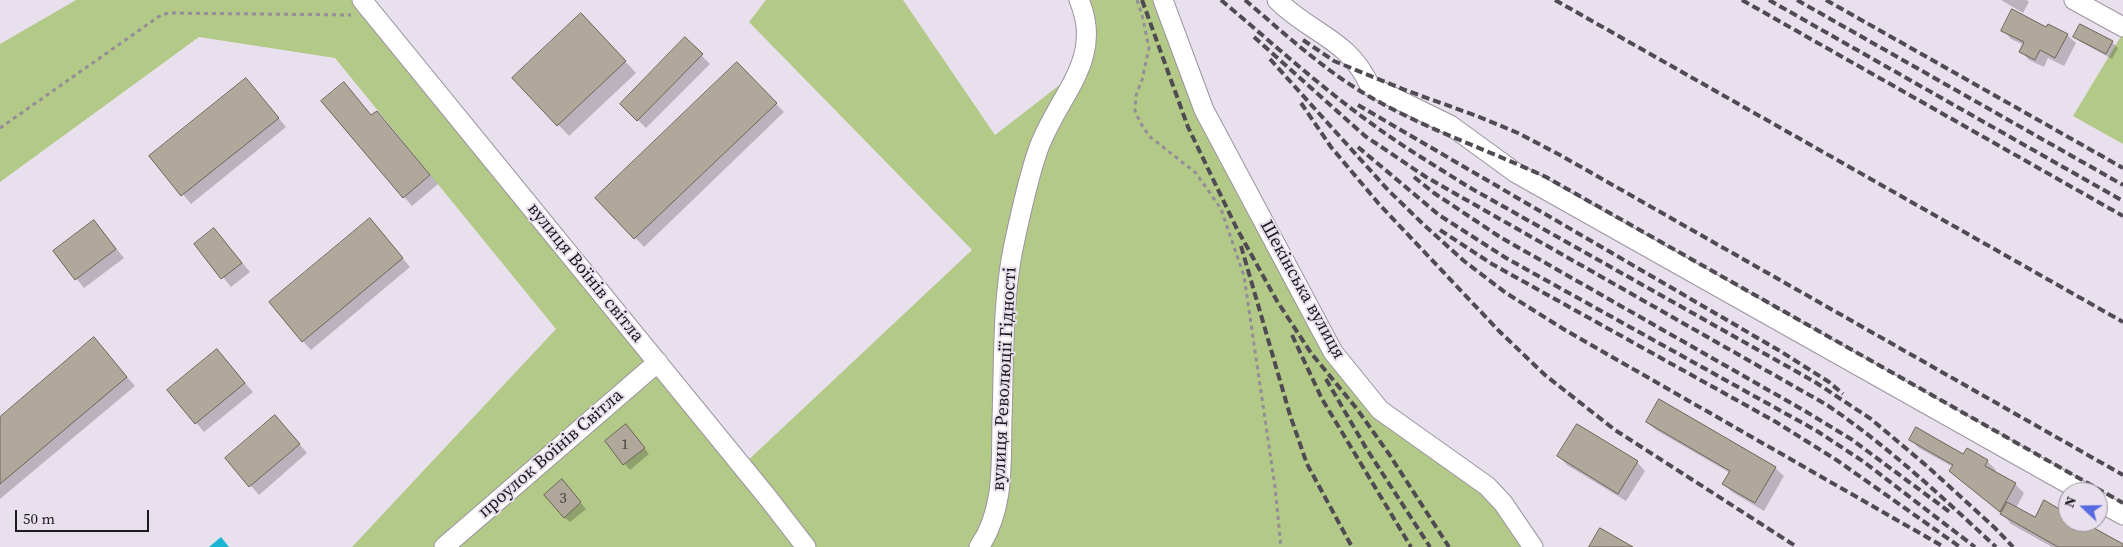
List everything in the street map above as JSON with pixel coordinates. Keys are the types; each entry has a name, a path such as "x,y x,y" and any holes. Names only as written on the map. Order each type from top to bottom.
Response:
{"street":[{"name":"вулиця Воїнів світла","path":"362,0 658,362 806,547"},
{"name":"вулиця Революції Гідності","path":"980,547 993,520 1000,487 1007,287 1013,252 1038,151 1053,117 1086,54 1088,39 1086,23 1079,0"},
{"name":"Шекінська вулиця","path":"1163,0 1204,110 1333,352 1380,410 1487,486 1503,503 1533,547"},
{"path":"1277,0 1297,18 1346,50 1364,73 1370,86 1450,125 1516,173 2064,482"},
{"path":"2074,0 2123,27"},
{"name":"проулок Воїнів Світла","path":"444,547 658,362"},
{"path":"2108,507 2123,515"}],"path":[{"path":"1136,0 1142,15 1148,48 1142,80 1136,95 1135,111 1149,136 1196,173 1222,208 1244,276 1275,487 1280,547"},
{"path":"0,128 161,15 169,13 374,15"}],"green space":[{"path":"76,0 361,0 742,466 972,250 749,22 766,0 903,0 995,135 1079,70 1079,0 1163,0 1204,111 1333,352 1380,410 1451,460 1533,547 352,547 556,329 335,58 199,37 0,182 0,44"},
{"path":"2123,33 2123,144 2073,116"}],"water":[{"path":"221,537 229,547 209,547"}],"building":[{"path":"2012,9 2046,27 2048,24 2068,34 2055,58 2040,50 2035,60 2019,52 2024,42 2001,31"},
{"path":"581,13 626,61 557,126 512,78"},
{"path":"2080,24 2113,41 2106,54 2073,37"},
{"path":"685,37 703,54 637,121 620,104"},
{"path":"737,62 777,103 634,239 595,198"},
{"path":"246,78 279,118 181,196 149,156"},
{"path":"344,82 371,115 377,111 430,175 403,198 321,101"},
{"path":"370,218 403,258 302,342 269,302"},
{"path":"94,220 116,249 75,280 53,251"},
{"path":"214,228 242,263 221,279 194,244"},
{"path":"94,337 127,377 0,484 0,417"},
{"path":"217,349 245,383 195,424 167,390"},
{"path":"1659,399 1776,467 1755,503 1722,484 1730,471 1646,422"},
{"path":"275,415 300,444 249,487 225,458"},
{"path":"626,424 645,448 623,465 605,441"},
{"path":"1577,424 1638,461 1618,494 1557,456"},
{"path":"1916,427 1963,454 1967,448 1988,460 1985,466 2016,483 2000,512 1949,471 1953,465 1909,440"},
{"path":"562,479 581,502 564,518 544,495"},
{"path":"2044,500 2058,508 2058,532 2101,532 2123,544 2123,547 2058,547 2000,514 2007,502 2035,517"},
{"path":"1600,528 1633,547 1589,547"}],"railway":[{"path":"1142,0 1188,127 1236,227 1277,301 1311,353 1357,409 1389,454 1449,547"},
{"path":"1221,0 1330,92 1417,155 1467,186 1815,382 1871,419 1928,467 2013,547"},
{"path":"1245,0 1322,65 1372,98 1436,130 1546,177 2123,503"},
{"path":"1555,0 2123,322"},
{"path":"1742,0 2123,216"},
{"path":"1769,0 2123,201"},
{"path":"1797,0 2123,185"},
{"path":"1826,0 2123,168"},
{"path":"1254,37 1365,136 1426,177 1827,405 1893,455 1996,547"},
{"path":"1303,40 1334,61 1518,133 1560,155 2123,475"},
{"path":"1270,59 1388,190 1464,261 1506,293 1565,330 1944,547"},
{"path":"1301,103 1331,147 1379,204 1499,331 1545,375 1615,430 1797,547"},
{"path":"1358,105 1780,351 1829,382 1843,394"},
{"path":"1358,147 1439,215 1506,258 1817,431 1864,462 1975,547"},
{"path":"1414,177 1434,193 1500,237 1851,439 1951,513"},
{"path":"1440,230 1492,264 1776,422 1838,461 1960,547"},
{"path":"1241,246 1290,415 1307,464 1352,547"},
{"path":"1292,335 1322,399 1411,547"},
{"path":"1326,379 1366,448 1430,547"}]}
